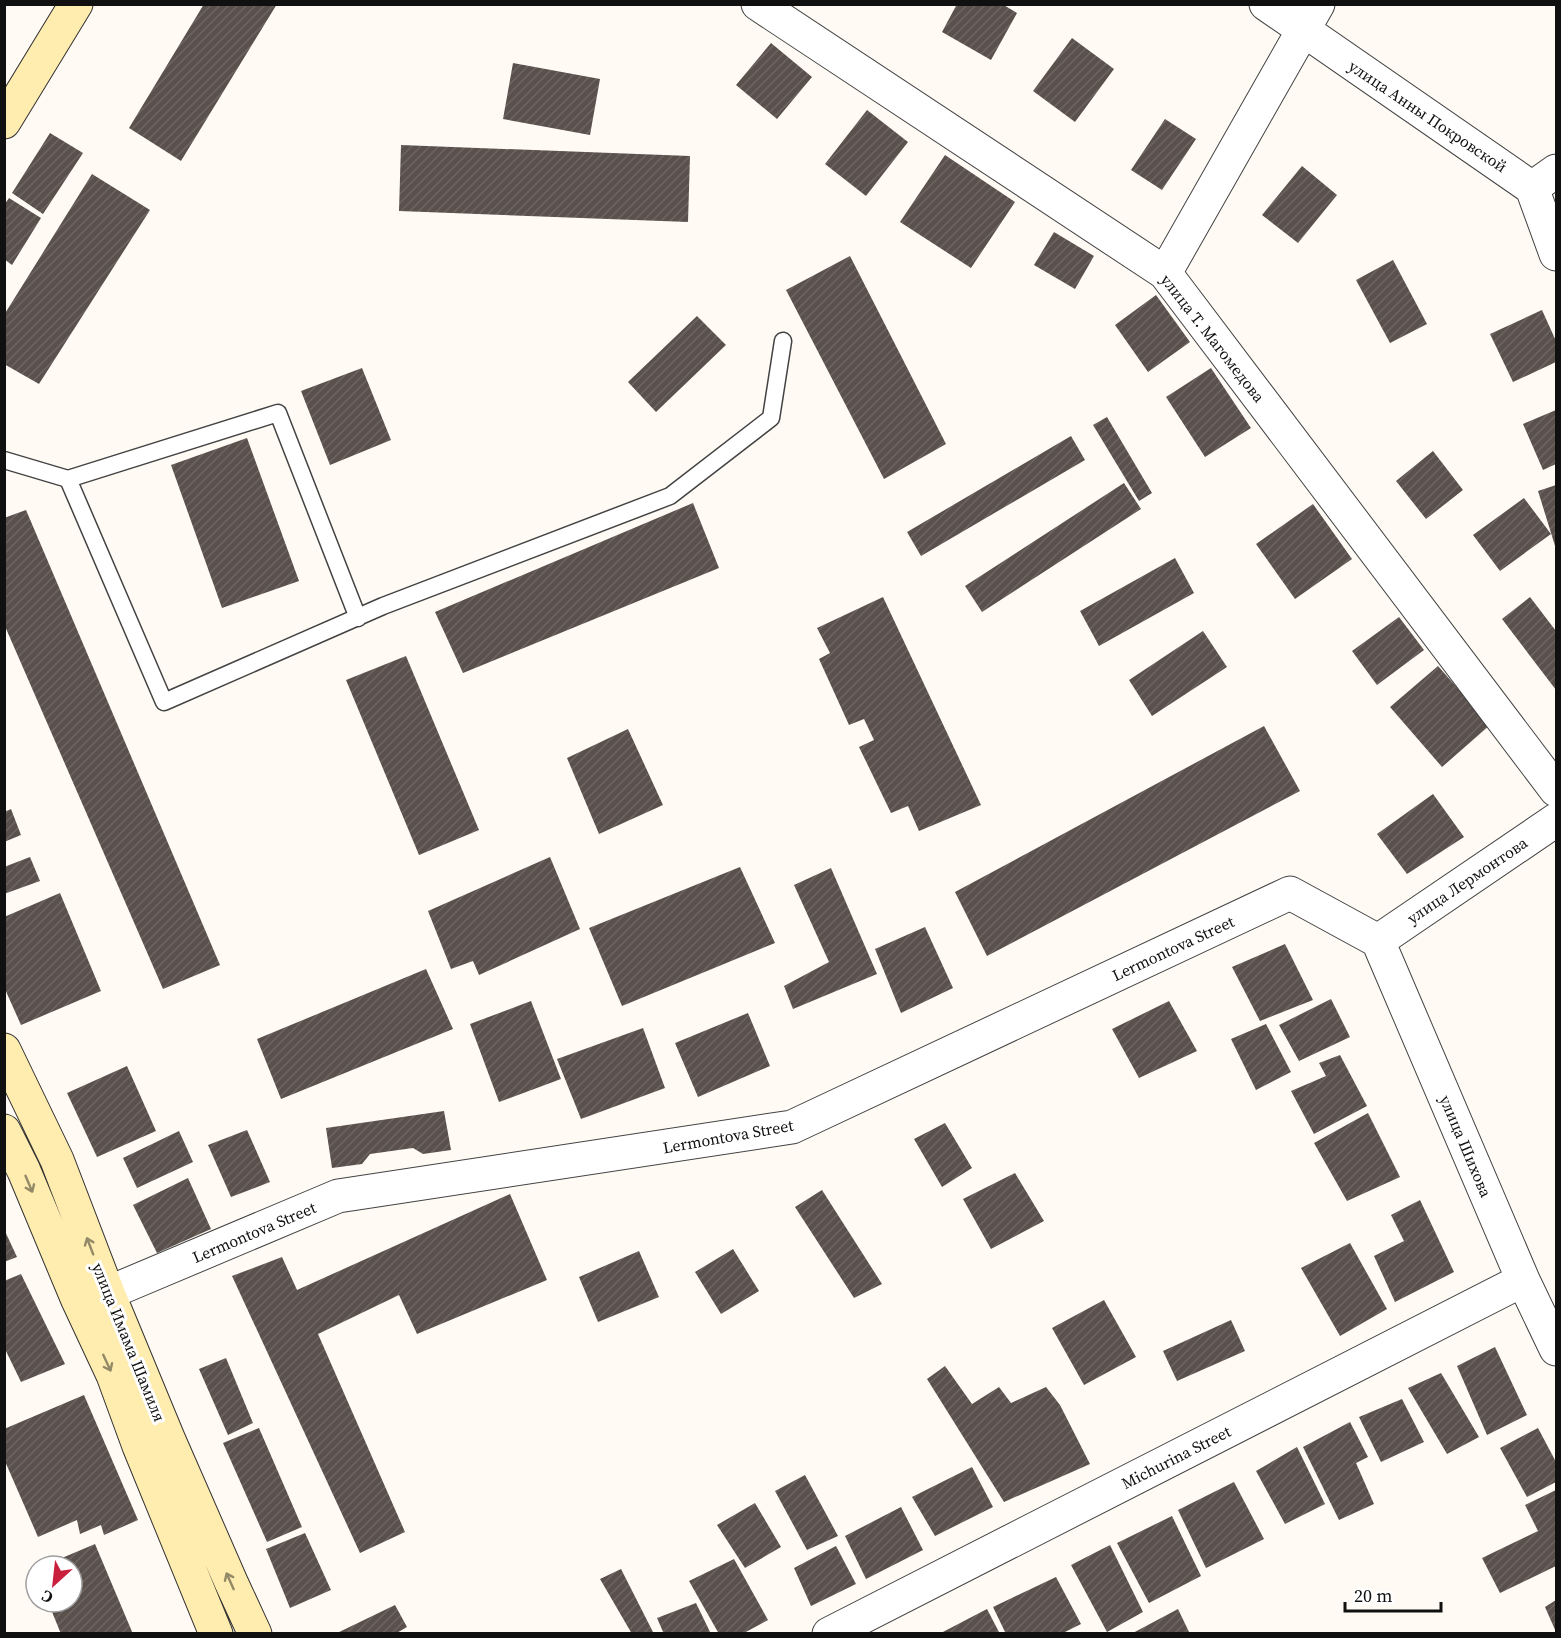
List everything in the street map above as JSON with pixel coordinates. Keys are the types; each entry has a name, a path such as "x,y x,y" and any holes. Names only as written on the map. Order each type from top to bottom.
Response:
{"main road":[{"path":"4,122 76,4"},
{"name":"улица Имама Шамиля","path":"4,1050 57,1160 108,1293 255,1634"},
{"name":"улица Имама Шамиля","path":"4,1131 24,1171 77,1298 113,1375 139,1446 216,1634"}],"street":[{"name":"улица Т. Магомедова","path":"758,4 1165,273 1557,790"},
{"name":"улица Анны Покровской","path":"1266,4 1310,17 1544,179 1557,254"},
{"path":"1165,273 1310,17"},
{"name":"улица Лермонтова","path":"1378,941 1557,820"},
{"name":"Lermontova Street","path":"108,1293 338,1196 792,1127 1290,893 1378,941"},
{"name":"улица Шихова","path":"1378,941 1523,1280 1557,1349"},
{"name":"Michurina Street","path":"829,1634 1523,1280"}],"lane":[{"path":"68,479 164,702 358,618 670,496 771,418 783,341"},
{"path":"4,460 68,479 278,413 358,618"}],"building":[{"path":"204,4 277,4 181,161 129,128"},
{"path":"957,4 1002,4 1017,13 991,60 942,32"},
{"path":"1072,38 1114,69 1075,122 1033,91"},
{"path":"771,43 812,77 777,119 736,85"},
{"path":"513,63 600,79 590,135 503,119"},
{"path":"867,110 908,142 866,196 825,164"},
{"path":"1165,119 1196,139 1162,190 1131,170"},
{"path":"50,133 83,153 43,214 12,193"},
{"path":"401,145 690,156 688,222 399,211"},
{"path":"945,155 1015,202 971,268 900,222"},
{"path":"1302,166 1337,195 1298,243 1262,215"},
{"path":"92,174 150,210 39,384 4,364 4,315"},
{"path":"9,198 41,218 12,265 4,259 4,205"},
{"path":"1054,232 1094,256 1075,289 1034,265"},
{"path":"850,256 946,444 884,479 786,290"},
{"path":"1393,260 1427,324 1390,343 1356,280"},
{"path":"1156,295 1190,342 1148,372 1115,325"},
{"path":"1542,310 1556,341 1556,362 1513,382 1490,334"},
{"path":"697,316 726,345 656,412 628,382"},
{"path":"362,368 391,440 330,465 301,391"},
{"path":"1211,368 1251,428 1205,457 1166,397"},
{"path":"1556,410 1556,464 1543,470 1523,424"},
{"path":"1107,417 1152,493 1139,501 1093,425"},
{"path":"1071,436 1085,460 921,556 907,532"},
{"path":"247,438 299,581 222,608 171,465"},
{"path":"1433,451 1463,490 1426,519 1396,481"},
{"path":"1124,483 1141,509 982,612 965,586"},
{"path":"1556,485 1556,549 1538,491"},
{"path":"1524,498 1551,534 1500,571 1473,535"},
{"path":"693,503 719,568 463,673 435,612"},
{"path":"1313,504 1352,559 1295,599 1256,544"},
{"path":"26,510 220,965 163,989 4,624 4,518"},
{"path":"1175,558 1194,593 1099,646 1080,611"},
{"path":"883,597 981,805 919,831 908,806 891,813 859,747 874,740 864,719 849,725 819,659 830,653 817,628"},
{"path":"1530,597 1556,631 1556,690 1502,619"},
{"path":"1399,617 1424,650 1377,685 1352,651"},
{"path":"1203,631 1227,667 1152,716 1129,680"},
{"path":"406,656 479,830 419,855 346,680"},
{"path":"1438,666 1490,725 1442,767 1390,707"},
{"path":"1264,726 1300,791 987,956 955,892"},
{"path":"628,729 663,805 599,834 567,758"},
{"path":"1433,794 1464,837 1407,874 1377,834"},
{"path":"11,809 21,835 4,842 4,812"},
{"path":"30,857 40,881 4,894 4,867"},
{"path":"550,857 580,929 479,975 473,961 451,969 428,911"},
{"path":"740,867 775,943 622,1006 589,928"},
{"path":"831,868 877,974 793,1009 784,986 829,962 794,885"},
{"path":"60,893 101,991 21,1025 4,987 4,917"},
{"path":"925,927 953,988 901,1013 875,949"},
{"path":"1285,944 1313,1000 1260,1021 1232,967"},
{"path":"426,969 453,1029 281,1099 257,1039"},
{"path":"1331,999 1350,1037 1299,1061 1279,1025"},
{"path":"531,1001 561,1079 499,1102 470,1024"},
{"path":"1169,1001 1197,1051 1139,1078 1112,1029"},
{"path":"748,1013 770,1066 698,1097 675,1043"},
{"path":"1266,1024 1291,1072 1256,1090 1231,1039"},
{"path":"643,1028 665,1088 581,1119 557,1059"},
{"path":"1340,1055 1367,1106 1314,1134 1291,1091 1326,1076 1319,1063"},
{"path":"127,1066 156,1131 97,1157 67,1093"},
{"path":"444,1111 451,1150 423,1154 413,1148 370,1154 362,1164 332,1168 326,1128"},
{"path":"1368,1113 1400,1177 1347,1201 1314,1143"},
{"path":"945,1123 972,1168 942,1187 914,1139"},
{"path":"247,1130 270,1182 231,1197 208,1145"},
{"path":"179,1131 193,1162 137,1188 123,1158"},
{"path":"1015,1173 1044,1221 991,1249 963,1199"},
{"path":"188,1178 211,1229 157,1253 133,1205"},
{"path":"822,1190 882,1284 854,1298 795,1207"},
{"path":"510,1194 547,1280 417,1334 399,1295 318,1334 405,1532 360,1553 232,1276 282,1257 297,1290"},
{"path":"1420,1200 1454,1272 1395,1302 1374,1256 1404,1241 1391,1215"},
{"path":"4,1229 17,1257 4,1262"},
{"path":"1350,1243 1387,1309 1340,1336 1301,1268"},
{"path":"733,1249 759,1291 721,1314 695,1272"},
{"path":"639,1251 659,1297 598,1322 579,1277"},
{"path":"21,1274 65,1364 21,1382 4,1347 4,1281"},
{"path":"1104,1300 1136,1357 1084,1385 1052,1328"},
{"path":"1231,1320 1245,1351 1177,1381 1163,1351"},
{"path":"1495,1347 1527,1415 1487,1435 1457,1366"},
{"path":"226,1358 253,1423 228,1435 199,1369"},
{"path":"945,1366 972,1404 999,1387 1011,1403 1046,1387 1060,1405 1090,1464 1004,1502 927,1379"},
{"path":"1441,1373 1479,1437 1447,1454 1408,1388"},
{"path":"84,1395 138,1520 104,1535 101,1525 80,1534 77,1520 38,1537 4,1459 4,1429"},
{"path":"1402,1399 1424,1442 1381,1462 1359,1417"},
{"path":"1350,1422 1368,1457 1356,1463 1374,1504 1339,1520 1303,1447"},
{"path":"259,1428 302,1527 267,1542 223,1443"},
{"path":"1538,1428 1556,1462 1556,1482 1527,1497 1500,1448"},
{"path":"1297,1447 1325,1504 1285,1524 1256,1471"},
{"path":"972,1467 993,1507 935,1536 912,1497"},
{"path":"805,1475 838,1536 807,1550 775,1491"},
{"path":"1234,1482 1264,1539 1206,1568 1178,1510"},
{"path":"1556,1490 1556,1566 1500,1593 1482,1558 1538,1531 1525,1505"},
{"path":"755,1503 781,1547 745,1568 717,1525"},
{"path":"901,1507 923,1550 866,1579 845,1536"},
{"path":"1172,1516 1201,1576 1149,1603 1117,1543"},
{"path":"305,1533 331,1590 290,1608 266,1549"},
{"path":"95,1544 133,1634 61,1634 53,1614 84,1614 84,1554 71,1554"},
{"path":"1110,1545 1143,1612 1107,1632 1071,1565"},
{"path":"836,1546 856,1584 811,1606 794,1568"},
{"path":"734,1559 768,1620 742,1634 719,1634 689,1581"},
{"path":"621,1569 654,1634 632,1634 600,1579"},
{"path":"1056,1577 1081,1624 1061,1634 1006,1634 993,1607"},
{"path":"1556,1600 1556,1632 1545,1607"},
{"path":"696,1603 711,1634 664,1634 657,1618"},
{"path":"395,1605 407,1627 395,1634 335,1634"},
{"path":"987,1609 1000,1634 939,1634"},
{"path":"1178,1609 1190,1634 1131,1634"}]}
